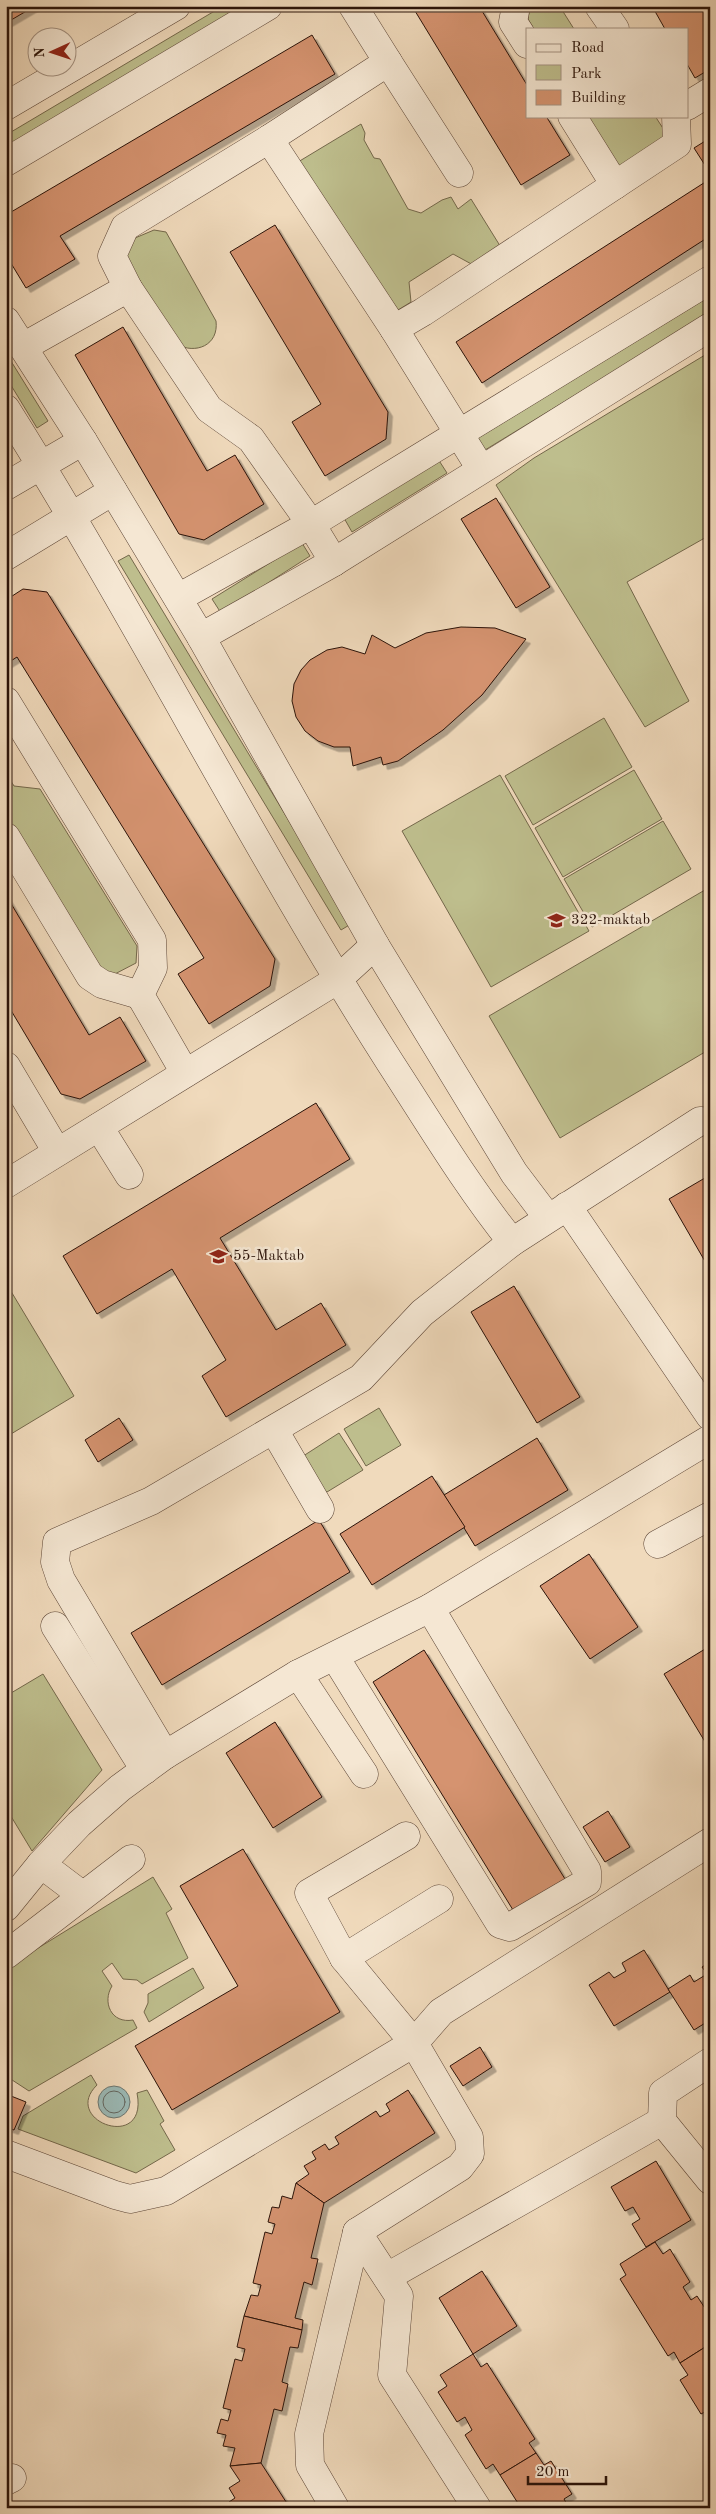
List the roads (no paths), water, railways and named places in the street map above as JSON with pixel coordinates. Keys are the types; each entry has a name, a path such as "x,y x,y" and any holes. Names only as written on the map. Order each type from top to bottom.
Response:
{"street":[{"path":"6,106 176,6"},
{"path":"6,162 268,6"},
{"path":"353,6 459,174"},
{"path":"516,6 513,22 526,42"},
{"path":"599,6 614,28"},
{"path":"334,562 311,524 251,439 209,409 128,288 112,256 125,228 268,140 388,62"},
{"path":"688,105 710,92"},
{"path":"573,118 615,185"},
{"path":"394,329 424,312 677,144 676,118"},
{"path":"268,140 394,329 481,469"},
{"path":"178,598 311,524 710,280"},
{"path":"23,346 128,288"},
{"path":"6,321 83,441 178,598 375,945 514,1173 557,1212 710,1416"},
{"path":"201,637 334,562 710,327"},
{"path":"6,409 71,516 337,980 479,1201 512,1242"},
{"path":"6,486 83,441"},
{"path":"6,556 113,491"},
{"path":"6,701 152,940 153,968 140,995"},
{"path":"6,837 90,976 102,984 140,995 185,1073"},
{"path":"6,1184 337,980 375,945"},
{"path":"6,1066 57,1152"},
{"path":"155,1762 61,1580 55,1562 58,1542 151,1501 361,1378 422,1313 512,1242 700,1121 710,1122"},
{"path":"99,1127 129,1175"},
{"path":"274,1430 320,1509"},
{"path":"6,1907 41,1864 79,1824 120,1788 155,1762 298,1674 430,1608 710,1439"},
{"path":"658,1544 710,1516"},
{"path":"335,1657 500,1924 510,1927 587,1882 587,1871 430,1608"},
{"path":"55,1626 155,1762"},
{"path":"298,1674 364,1774"},
{"path":"335,2508 310,2465 309,2434 357,2232 460,2167 470,2154 469,2136 414,2043 344,1958 310,1893 406,1836"},
{"path":"6,2154 115,2196 130,2199 146,2197 166,2190 414,2043 441,2012 710,1842"},
{"path":"6,1955 14,1951 82,1895 131,1859"},
{"path":"41,1864 82,1895"},
{"path":"344,1958 439,1899"},
{"path":"708,2173 662,2121 663,2093 710,2062"},
{"path":"387,2278 662,2121"},
{"path":"357,2232 399,2296 392,2375 477,2508"}],"water":[{"path":"114,2086 120,2087 125,2091 129,2096 129,2108 125,2113 120,2117 114,2118 108,2117 103,2113 99,2108 98,2102 99,2096 103,2091 108,2087"}],"place":[{"name":"322-maktab","path":"557,920"},
{"name":"55-Maktab","path":"219,1256"}]}
